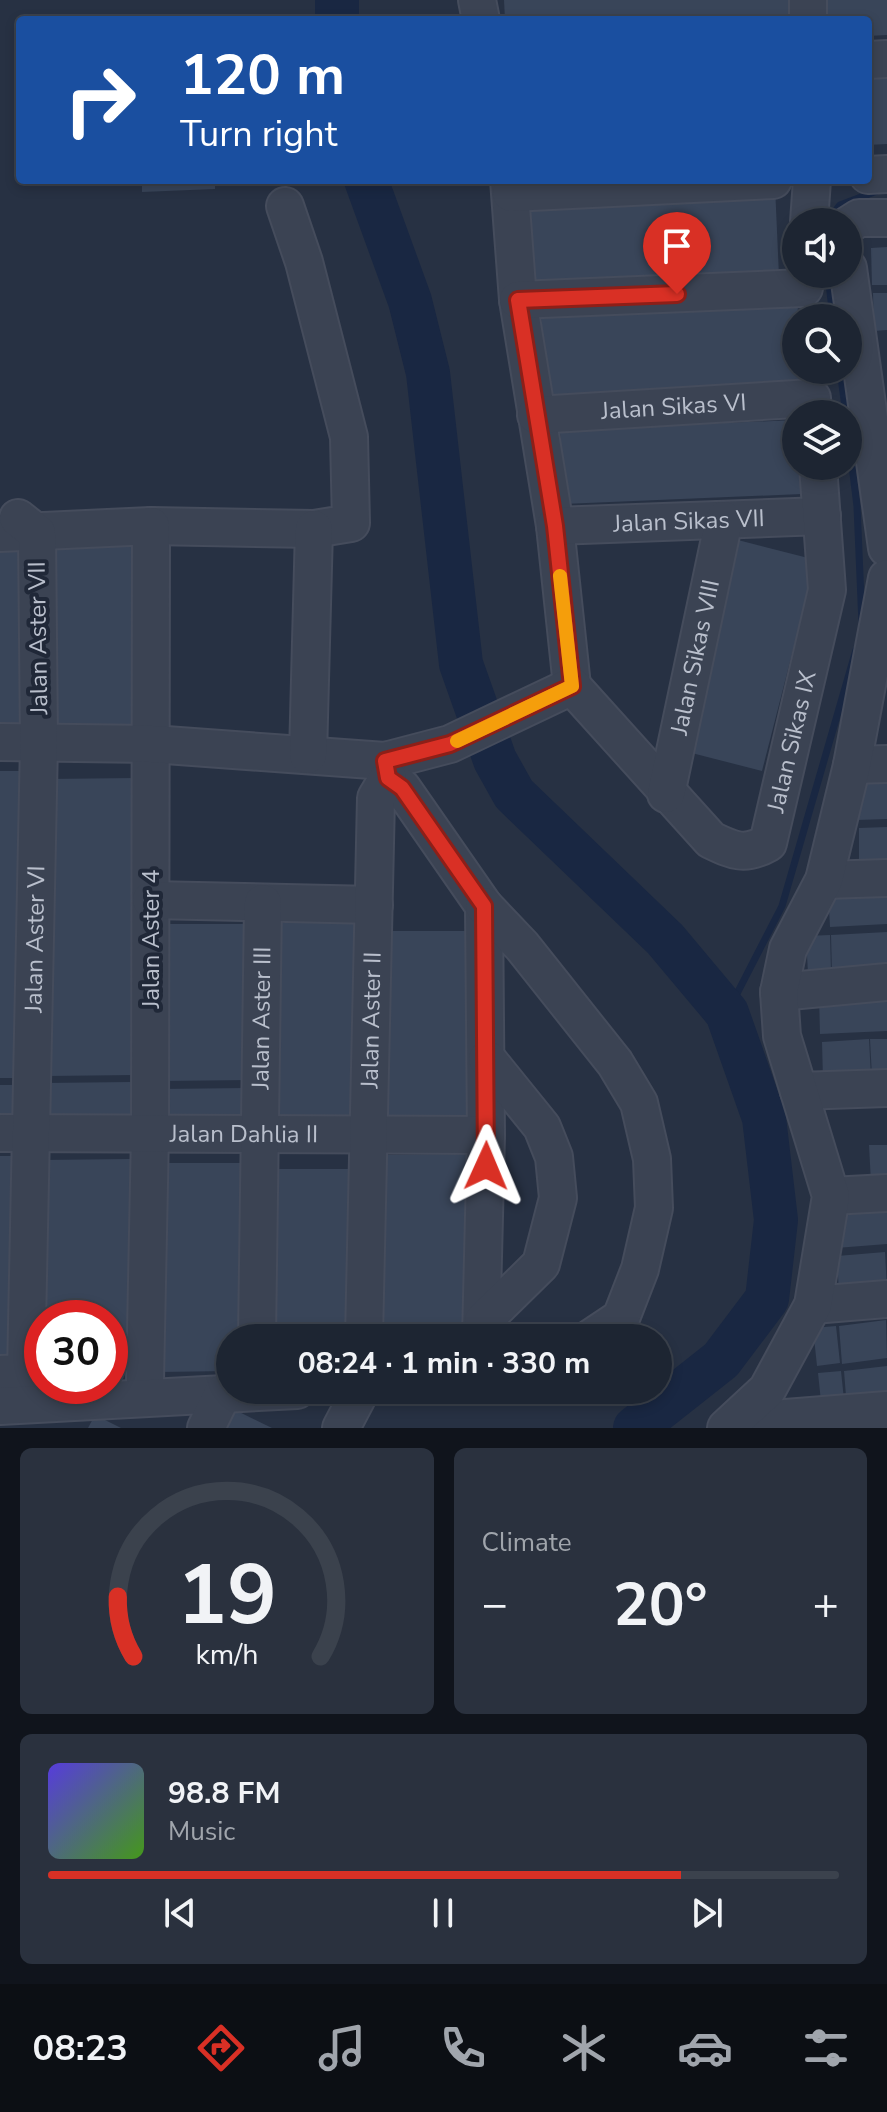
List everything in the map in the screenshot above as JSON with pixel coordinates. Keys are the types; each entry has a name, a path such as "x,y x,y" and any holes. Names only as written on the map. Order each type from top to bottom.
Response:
{"street":[{"path":"623,184 510,187 518,300 555,526 572,686 666,794"},
{"path":"810,208 812,184"},
{"path":"0,533 151,526 314,529 351,523 349,437 304,262 285,206"},
{"path":"862,218 887,218"},
{"path":"855,288 873,339 887,548"},
{"path":"518,300 805,293"},
{"name":"Jalan Sikas VI","path":"536,415 812,394"},
{"path":"819,480 822,516"},
{"path":"0,511 15,516 37,533"},
{"name":"Jalan Sikas VII","path":"555,526 822,516"},
{"name":"Jalan Sikas IX","path":"666,794 711,840 736,853 755,851 768,843 827,590 822,516"},
{"name":"Jalan Sikas VIII","path":"666,794 724,520"},
{"name":"Jalan Aster 4","path":"145,1381 150,1133 151,526"},
{"path":"308,755 314,529"},
{"name":"Jalan Aster VII","path":"37,533 39,743"},
{"path":"730,1425 767,1390 813,1305 831,1196 782,1036 779,992 788,949 824,880 870,764 887,578"},
{"path":"0,742 152,744 308,755 387,769 450,744 572,686"},
{"name":"Jalan Aster VI","path":"13,1373 15,1134 39,743"},
{"path":"387,769 484,906 522,946 615,1063 639,1103 652,1159 654,1208 640,1269 621,1318 612,1324"},
{"name":"Jalan Aster II","path":"364,1324 376,798 387,769"},
{"path":"824,880 887,878"},
{"path":"151,900 374,905"},
{"name":"Jalan Aster III","path":"257,1324 263,903"},
{"path":"482,1324 487,1059 484,906"},
{"path":"779,992 887,982"},
{"path":"487,1059 542,1127 554,1157 558,1198 541,1264 487,1324"},
{"path":"799,1091 887,1088"},
{"name":"Jalan Dahlia II","path":"15,1134 486,1135"},
{"path":"831,1196 887,1193"},
{"path":"813,1305 887,1299"},
{"path":"0,1406 81,1414 216,1394"},
{"path":"206,1428 218,1404"},
{"path":"341,1428 354,1404"},
{"path":"730,1425 887,1410"}],"building":[{"path":"504,0 788,0 789,16 505,16"},
{"path":"822,0 887,0 887,35 872,36 872,16 823,16"},
{"path":"887,62 887,144 872,145 872,63"},
{"path":"142,184 215,184 215,189 142,192"},
{"path":"775,186 779,276 532,287 528,197"},
{"path":"887,247 887,285 872,285 871,248"},
{"path":"873,293 887,293 887,330 874,331"},
{"path":"798,303 782,304 782,384 802,384 802,396 545,408 541,314"},
{"path":"782,421 782,480 802,480 802,494 563,504 560,430"},
{"path":"734,539 816,560 762,771 680,750"},
{"path":"0,540 25,540 26,733 0,734"},
{"path":"134,542 136,736 47,736 46,543"},
{"path":"0,771 21,771 22,1078 0,1078"},
{"path":"135,778 136,1075 48,1076 46,779"},
{"path":"857,782 887,782 887,819 857,820"},
{"path":"887,827 887,865 859,866 859,828"},
{"path":"887,886 887,924 830,927 828,889"},
{"path":"358,922 356,1126 273,1127 270,923"},
{"path":"161,924 250,924 251,1080 162,1081"},
{"path":"383,931 472,931 473,1087 466,1087 466,1128 387,1129"},
{"path":"887,932 887,970 832,973 831,935"},
{"path":"830,935 831,972 808,974 806,936"},
{"path":"887,993 887,1031 820,1034 819,996"},
{"path":"869,1039 871,1077 823,1080 822,1042"},
{"path":"870,1039 887,1039 887,1076 872,1077"},
{"path":"131,1082 131,1126 44,1126 44,1083"},
{"path":"0,1085 13,1085 13,1126 0,1126"},
{"path":"246,1088 246,1129 160,1130 160,1089"},
{"path":"869,1145 887,1145 887,1183 871,1183"},
{"path":"468,1154 469,1324 380,1324 378,1155"},
{"path":"0,1156 16,1156 18,1385 0,1386"},
{"path":"130,1159 132,1368 128,1368 128,1300 42,1300 41,1160"},
{"path":"158,1163 247,1163 248,1324 216,1324 216,1371 159,1372"},
{"path":"262,1169 351,1169 352,1324 263,1324"},
{"path":"887,1206 887,1244 836,1248 834,1210"},
{"path":"885,1252 887,1290 839,1294 837,1256"},
{"path":"886,1320 887,1358 842,1364 839,1326"},
{"path":"836,1326 840,1363 817,1366 813,1328"},
{"path":"887,1366 887,1404 847,1409 844,1371"},
{"path":"841,1371 845,1409 822,1411 818,1373"},
{"path":"225,1405 272,1428 214,1428"},
{"path":"95,1415 121,1428 88,1428"}],"waterway":[{"path":"337,0 337,16"},
{"path":"367,184 410,301 428,373 461,664 495,760 514,794 665,939 727,1013 764,1118 776,1220 767,1299 721,1360 635,1428"},
{"path":"838,208 877,191"},
{"path":"830,288 831,304"},
{"path":"842,384 844,400"},
{"path":"854,480 862,623"},
{"path":"727,1013 782,906 856,650"}],"slow traffic":[{"path":"457,741 572,686 560,576"}],"route":[{"path":"486,1166 484,906 402,788 388,778 385,761 450,744 572,686 555,526 518,300 677,294"}]}
